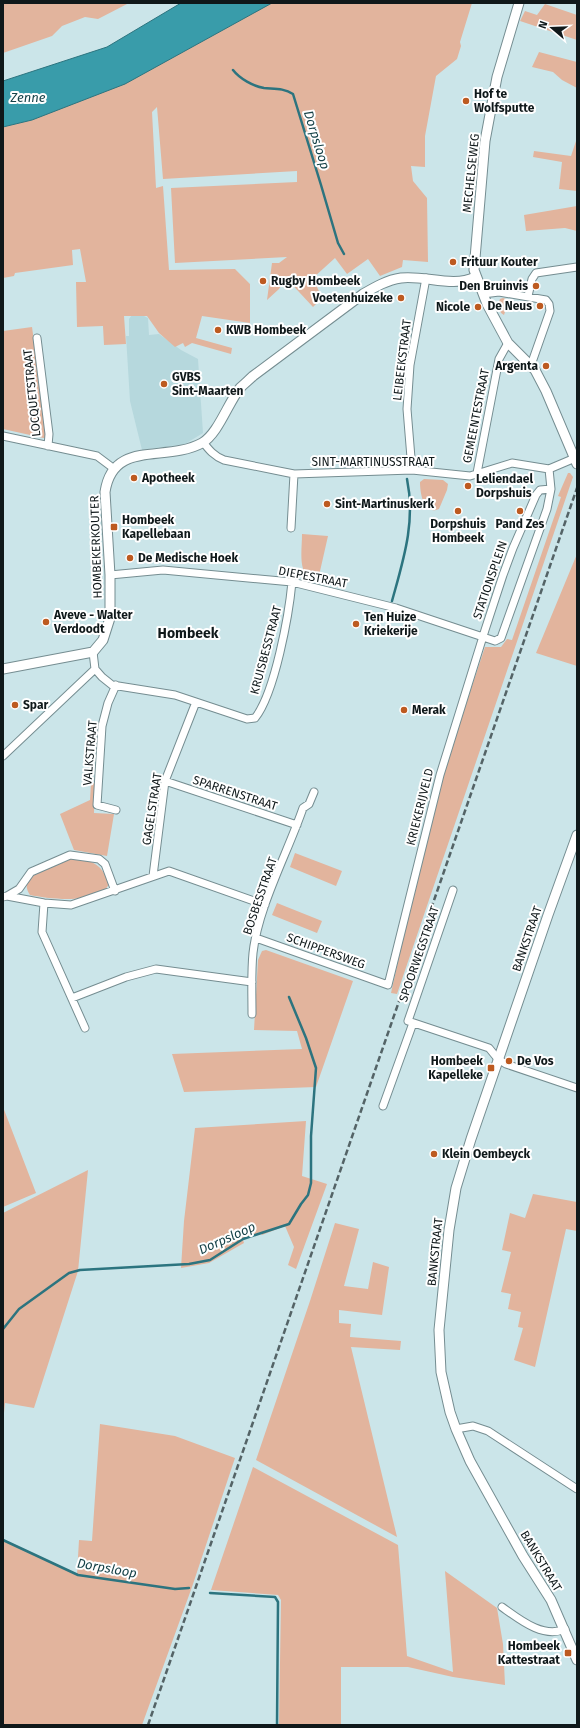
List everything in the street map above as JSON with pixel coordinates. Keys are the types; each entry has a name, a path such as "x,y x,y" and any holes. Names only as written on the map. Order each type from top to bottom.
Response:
{"street":[{"name":"MECHELSEWEG","path":"475,277 473,262 486,140 497,76 519,3"},
{"path":"528,296 532,280 536,273 577,267"},
{"path":"113,468 122,460 128,458 182,451 203,442 216,428 240,388 265,366 363,294 387,282 400,278 426,278 449,281 469,280 475,277 508,343 531,365 546,391 576,461 548,469"},
{"name":"LEIBEEKSTRAAT","path":"412,470 408,409 410,365 426,278"},
{"path":"483,294 499,292 528,296 546,300 549,304 550,311 531,365"},
{"name":"LOCQUETSTRAAT","path":"37,338 49,434 48,446"},
{"name":"GEMEENTESTRAAT","path":"478,473 499,359 508,343"},
{"name":"LOCQUETSTRAAT","path":"3,436 97,456 113,468"},
{"name":"SINT-MARTINUSSTRAAT","path":"203,442 210,452 224,460 294,474 412,470 470,476 512,463 548,469"},
{"name":"HOMBEKERKOUTER","path":"93,652 103,640 109,622 110,575 105,492 107,479 113,468"},
{"name":"STATIONSPLEIN","path":"548,469 551,489 547,509 501,638 495,641 483,637 513,548 536,495 540,490 551,489"},
{"path":"291,528 294,474"},
{"name":"DIEPESTRAAT","path":"110,575 163,570 292,582 396,608 483,637"},
{"name":"KRUISBESSTRAAT","path":"95,669 112,685 175,695 247,719 255,718 260,712 274,671 290,601 292,582"},
{"name":"KRIEKERIJVELD","path":"388,985 440,775 483,637"},
{"path":"3,669 93,652 95,669 3,756"},
{"name":"VALKSTRAAT","path":"116,685 108,703 102,726 97,805 116,810"},
{"name":"GAGELSTRAAT","path":"154,876 165,781 196,702"},
{"name":"SPARRENSTRAAT","path":"165,781 297,825"},
{"name":"BOSBESSTRAAT","path":"252,1014 253,953 256,938 266,905 303,808 310,804 314,792"},
{"name":"BANKSTRAAT","path":"577,835 498,1059 463,1165 452,1209 439,1330 442,1372 448,1405 456,1429 470,1461 523,1556 550,1600 577,1660"},
{"path":"5,896 18,889 31,872 70,855 99,859 105,864 115,891"},
{"path":"5,896 44,903 71,905 169,871 266,905"},
{"name":"SPOORWEGSTRAAT","path":"383,1106 413,1023 408,1021 453,890"},
{"path":"44,903 42,932 85,1028"},
{"name":"SCHIPPERSWEG","path":"256,938 388,985"},
{"path":"72,998 126,978 156,969 252,982"},
{"path":"413,1023 489,1048 498,1059 506,1064 577,1088"},
{"path":"456,1429 473,1426 488,1431 577,1489"},
{"path":"502,1607 536,1628 550,1632 557,1632 564,1629"}],"shaded area":[{"path":"3,3 129,3 98,19 85,17 62,26 52,36 3,53"},
{"path":"272,3 472,3 460,42 461,46 457,59 436,76 425,136 425,167 411,166 413,181 427,198 428,262 403,260 402,267 380,276 368,259 347,274 335,258 313,278 322,298 313,307 286,278 279,289 267,300 272,263 279,263 287,257 175,263 171,188 297,182 297,171 163,179 157,107 152,112 156,188 163,186 169,270 235,269 250,284 250,323 202,316 196,338 232,348 231,354 192,343 185,347 183,343 175,347 159,333 147,316 124,316 126,344 104,345 103,326 77,327 76,282 86,282 80,249 72,250 73,265 15,273 14,276 3,278 3,127 32,120"},
{"path":"545,4 577,15 577,40 520,21 525,11 537,15"},
{"path":"539,52 577,62 577,88 562,80 553,72 532,67"},
{"path":"577,138 577,191 559,189 562,162 533,157 534,151 571,156"},
{"path":"577,206 577,231 565,228 526,231 524,215"},
{"path":"503,298 509,300 504,315 500,312 498,306 500,299"},
{"name":"GVBS Sint-Maarten","path":"132,315 142,315 148,318 149,335 159,334 181,350 198,359 203,433 185,444 142,450 130,401 126,336 129,336 129,319"},
{"path":"32,327 48,439 3,429 3,331"},
{"path":"568,473 570,473 573,477 397,994 391,993 426,837 448,758 485,647 501,647 507,639 512,640 561,497 558,496"},
{"path":"424,479 443,480 448,484 439,509 429,509 424,502 420,482"},
{"path":"302,534 328,536 318,580 306,576 302,566"},
{"path":"577,554 577,666 536,653"},
{"path":"91,783 95,783 94,813 114,814 107,856 74,850 60,814 90,800"},
{"path":"295,853 342,871 336,886 290,867"},
{"path":"69,858 89,861 99,867 103,871 109,884 104,891 85,898 73,899 49,898 30,895 27,888 28,881 32,876 47,867"},
{"path":"277,903 322,921 317,933 272,915"},
{"path":"266,950 353,981 316,1087 184,1092 172,1054 302,1049 297,1031 254,1030 258,960 262,951"},
{"path":"3,1107 36,1193 3,1207"},
{"path":"306,1121 302,1176 327,1184 296,1269 288,1265 294,1247 285,1226 262,1235 260,1232 243,1240 244,1243 209,1263 181,1268 184,1221 195,1128"},
{"path":"88,1170 78,1271 34,1408 5,1403 3,1423 3,1213"},
{"path":"533,1194 577,1202 577,1231 566,1229 535,1367 514,1360 523,1328 518,1327 521,1312 508,1309 511,1294 501,1292 511,1252 502,1250 510,1213 525,1218"},
{"path":"335,1223 359,1229 344,1286 368,1289 373,1262 389,1267 382,1315 339,1310 339,1323 351,1324 350,1337 401,1341 400,1350 351,1347 397,1537 256,1460"},
{"path":"100,1424 175,1436 235,1458 192,1587 142,1725 3,1725 3,1539 77,1574 79,1540 92,1541"},
{"path":"253,1467 398,1545 407,1656 453,1672 445,1571 497,1608 503,1644 505,1685 453,1677 408,1667 341,1667 341,1725 279,1725 281,1600 278,1595 211,1590"}],"water":[{"name":"Zenne","path":"181,3 272,3 125,84 32,120 3,127 3,81 107,47"}],"waterway":[{"name":"Dorpsloop","path":"233,70 247,82 256,86 283,90 293,94 338,243 344,254"},
{"name":"Dorpsloop","path":"392,601 404,556 409,526 410,511 407,479"},
{"name":"Dorpsloop","path":"3,1329 19,1309 69,1273 80,1270 189,1264 210,1260 243,1239 289,1224 308,1195 311,1183 311,1136 316,1068 306,1038 289,997"},
{"name":"Dorpsloop","path":"3,1540 78,1575 175,1589 189,1588"},
{"name":"Dorpsloop","path":"210,1593 275,1597 278,1602 277,1725"}],"railway":[{"path":"148,1725 577,488"}],"place":[{"name":"Hof te Wolfsputte","path":"466,101"},
{"name":"Frituur Kouter","path":"453,262"},
{"name":"Rugby Hombeek","path":"263,281"},
{"name":"Den Bruinvis","path":"536,286"},
{"name":"Voetenhuizeke","path":"401,298"},
{"name":"De Neus","path":"540,306"},
{"name":"Nicole","path":"478,307"},
{"name":"KWB Hombeek","path":"218,330"},
{"name":"Argenta","path":"546,366"},
{"name":"GVBS Sint-Maarten","path":"164,384"},
{"name":"Apotheek","path":"134,478"},
{"name":"Leliendael Dorpshuis","path":"468,486"},
{"name":"Sint-Martinuskerk","path":"327,504"},
{"name":"Dorpshuis Hombeek","path":"458,511"},
{"name":"Pand Zes","path":"520,511"},
{"name":"Hombeek Kapellebaan","path":"114,527"},
{"name":"De Medische Hoek","path":"130,558"},
{"name":"Aveve - Walter Verdoodt","path":"46,622"},
{"name":"Ten Huize Kriekerije","path":"356,624"},
{"name":"Spar","path":"15,705"},
{"name":"Merak","path":"404,710"},
{"name":"De Vos","path":"509,1061"},
{"name":"Hombeek Kapelleke","path":"491,1068"},
{"name":"Klein Oembeyck","path":"434,1154"},
{"name":"Hombeek Kattestraat","path":"568,1653"}],"district":[{"name":"Hombeek","path":"188,633"}]}
